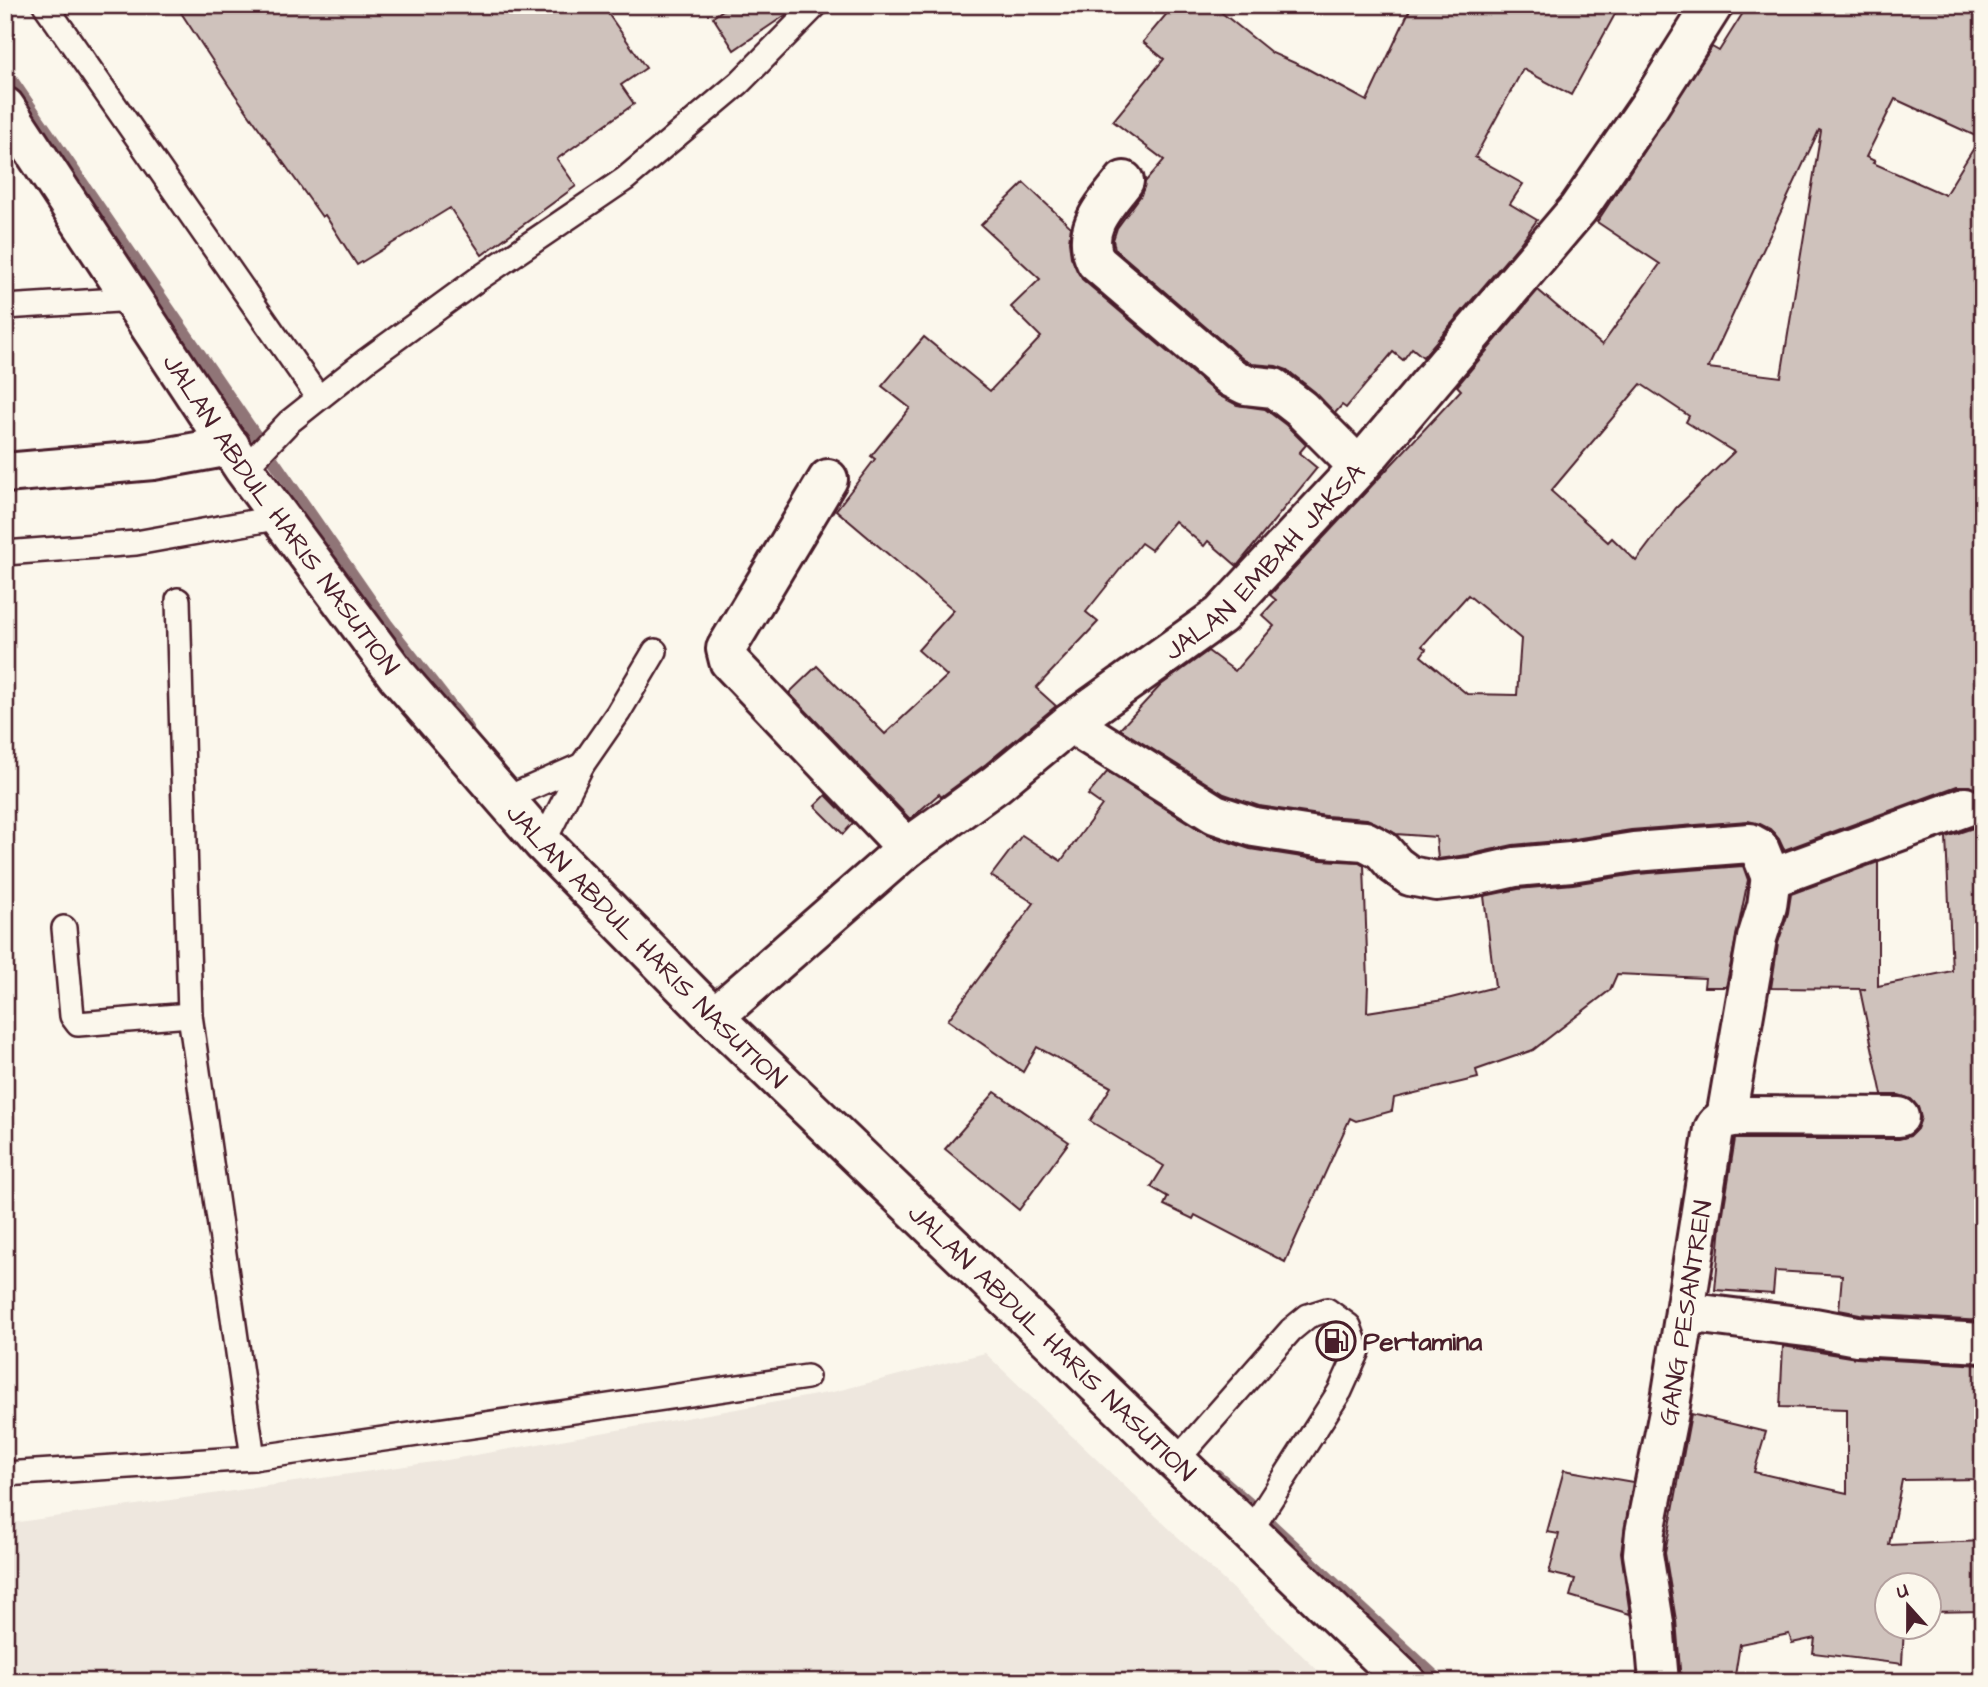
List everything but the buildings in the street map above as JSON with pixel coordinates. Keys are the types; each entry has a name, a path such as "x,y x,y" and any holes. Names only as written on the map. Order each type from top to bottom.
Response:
{"main road":[{"name":"JALAN EMBAH JAKSA","path":"714,1017 906,848 996,785 1070,723 1221,615 1359,467 1578,209 1649,106 1713,5"},
{"name":"JALAN ABDUL HARIS NASUTION","path":"5,107 237,457 396,674 543,843 714,1017 1404,1681"},
{"path":"1124,181 1091,229 1091,246 1096,262 1232,378 1246,385 1274,388 1292,402 1359,467"},
{"path":"5,472 153,460 237,457"},
{"path":"828,479 726,649 729,661 906,848"},
{"path":"1070,723 1215,814 1265,829 1365,841 1382,850 1395,866 1410,876 1436,881 1471,877 1515,867 1634,852 1749,843 1759,848 1771,876 1778,877 1965,807"},
{"name":"GANG PESANTREN","path":"1659,1682 1654,1623 1643,1554 1645,1532 1669,1412 1710,1147 1718,1122 1726,1118 1757,938 1767,906 1771,876"},
{"path":"1726,1118 1899,1117"},
{"path":"1685,1312 1857,1336 1983,1343"}],"lane":[{"path":"45,5 318,397"},
{"path":"237,457 289,422 318,397 478,279 625,178 739,83 816,5"},
{"path":"5,307 134,299"},
{"path":"5,553 136,542 281,517"},
{"path":"178,600 190,1015 253,1458"},
{"path":"543,843 582,765 618,713 655,650"},
{"path":"505,799 582,765"},
{"path":"64,928 72,1016 78,1024 190,1015"},
{"path":"1176,1461 1291,1330 1308,1316 1327,1310 1349,1326 1358,1351 1340,1391 1249,1533"},
{"path":"5,1474 253,1458 807,1377"}],"shaded area":[{"path":"985,1353 1330,1682 5,1682 5,1524 447,1460 833,1392"}],"waterway":[{"path":"5,70 263,446"},
{"path":"265,448 387,624 468,728"},
{"path":"1217,1475 1258,1511"},
{"path":"1263,1517 1441,1682"}],"place":[{"name":"Pertamina","path":"1336,1341"}]}
